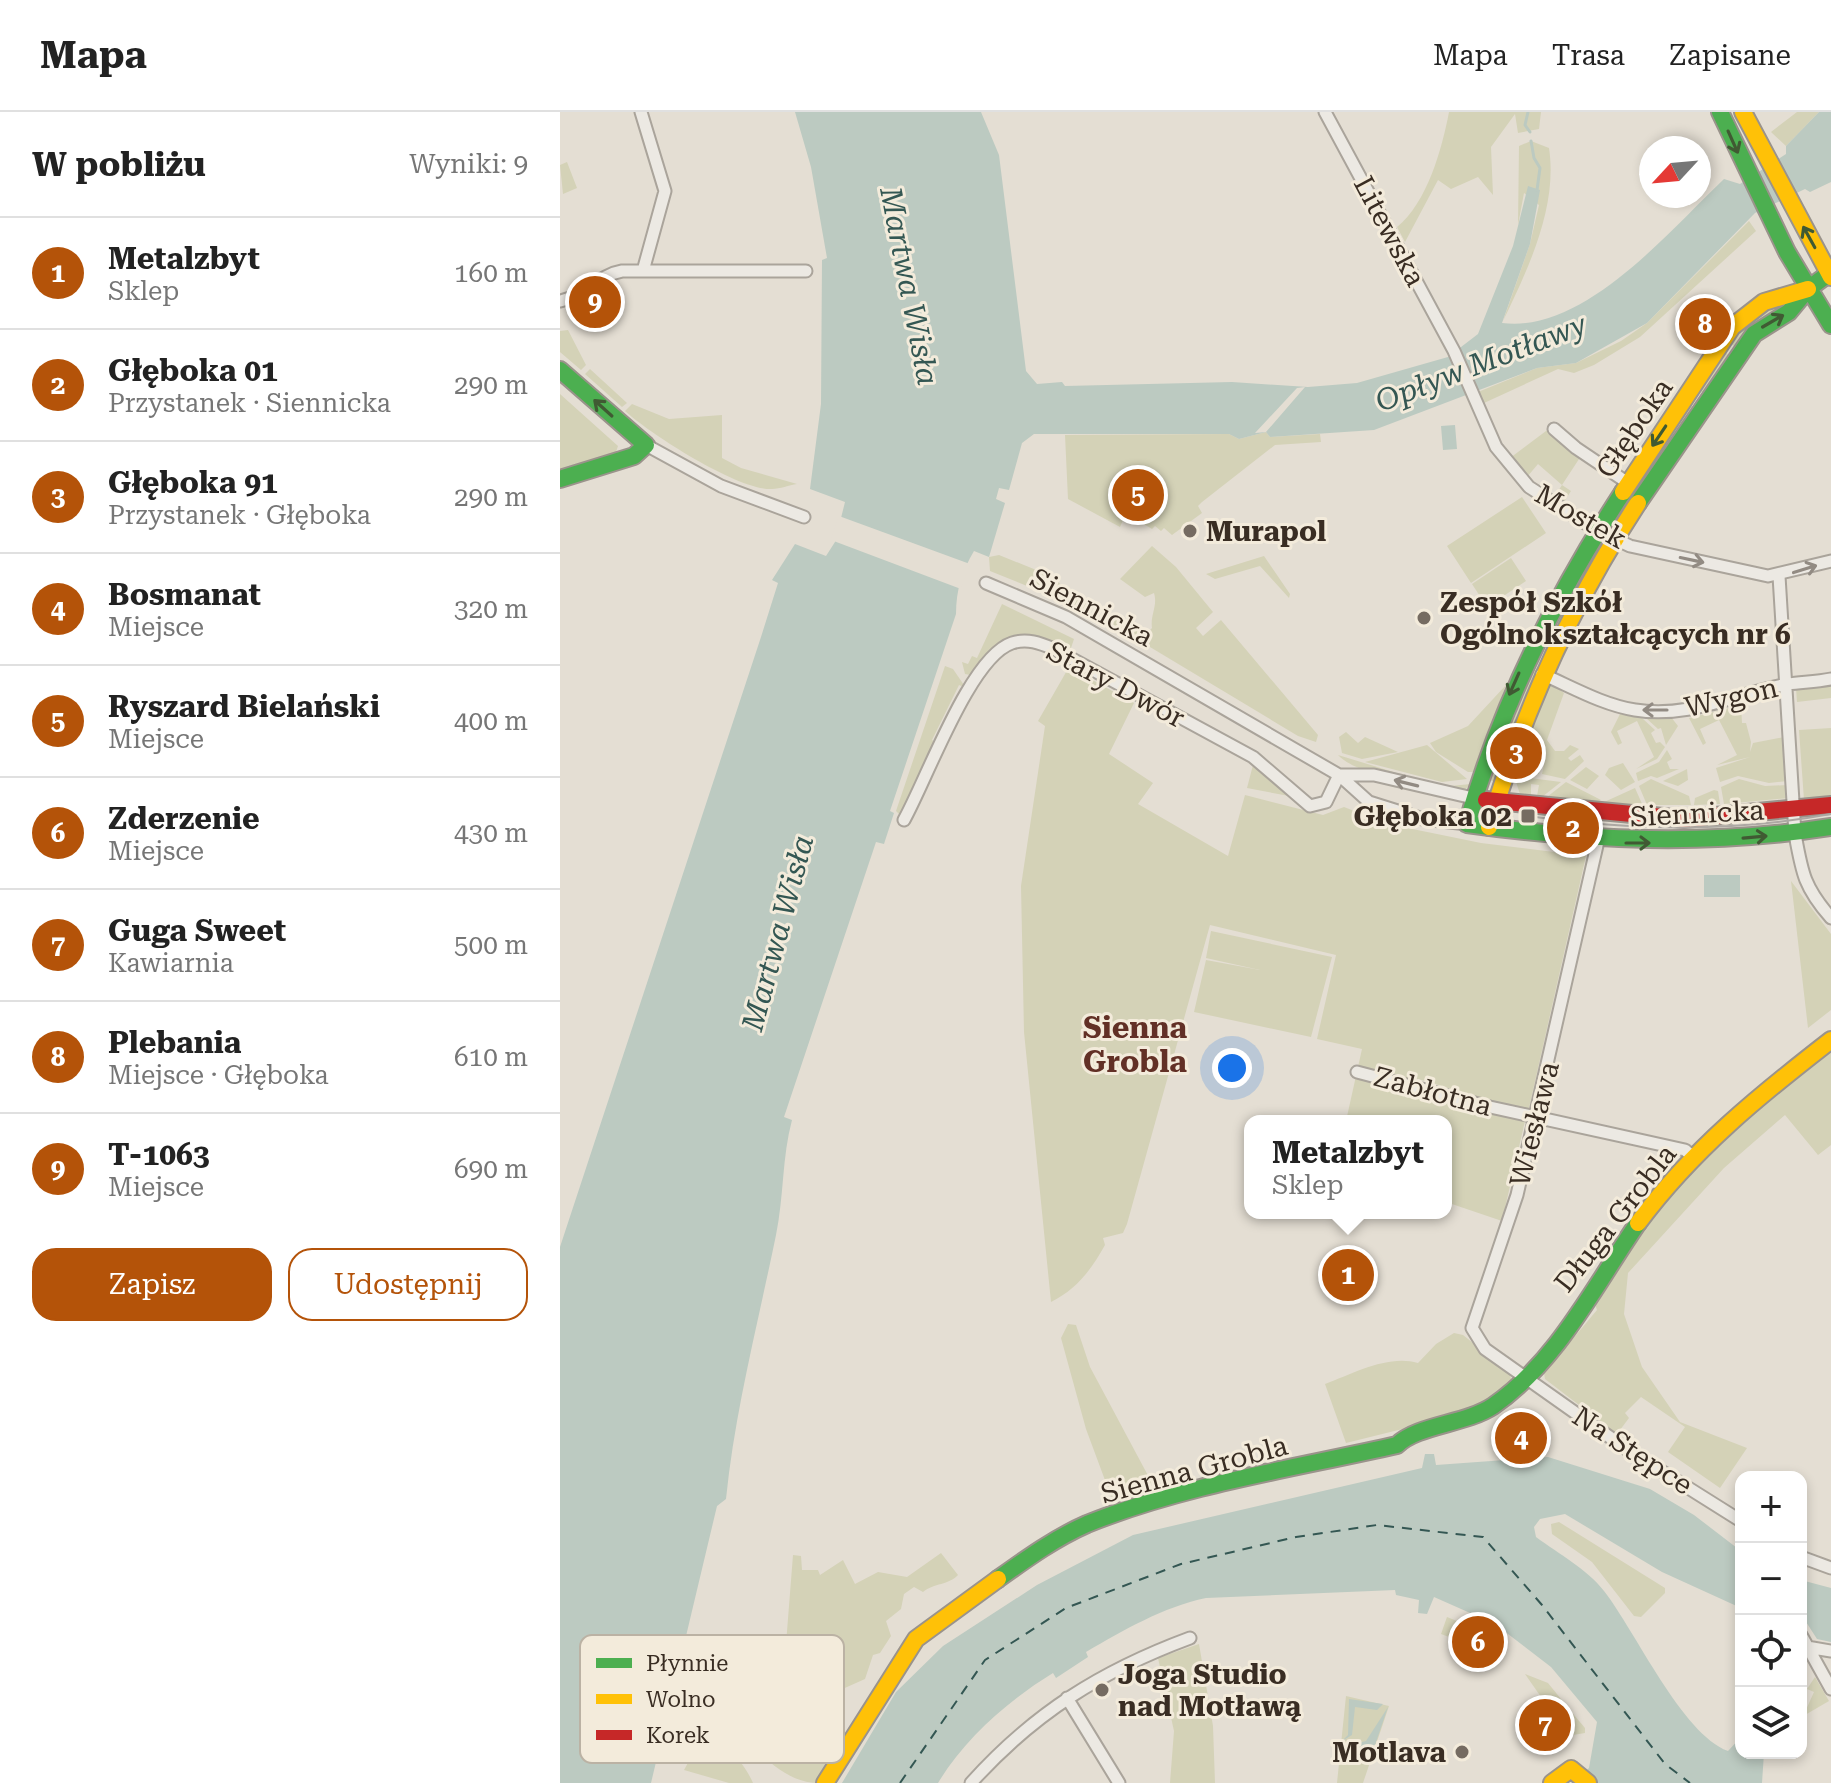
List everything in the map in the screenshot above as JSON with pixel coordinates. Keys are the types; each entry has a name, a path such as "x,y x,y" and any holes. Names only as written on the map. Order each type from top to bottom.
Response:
{"street":[{"path":"641,112 665,191 643,271"},
{"name":"Litewska","path":"1325,112 1454,351"},
{"path":"1720,112 1767,212 1831,325"},
{"path":"1743,112 1830,274 1808,289"},
{"path":"560,301 582,294 615,273 806,271"},
{"name":"Głęboka","path":"1467,824 1500,719 1527,656 1596,530 1722,344 1749,312 1780,294 1808,289"},
{"name":"Głęboka","path":"1489,827 1495,801 1544,669 1616,541 1758,330 1789,312 1808,289"},
{"path":"1722,344 1740,355"},
{"name":"Mostek","path":"1454,351 1496,447 1518,477 1596,530 1616,541 1779,576 1831,561"},
{"path":"560,370 646,445 721,486 804,517"},
{"path":"1690,391 1708,403"},
{"path":"1554,429 1628,483"},
{"path":"560,479 634,456 646,445"},
{"path":"1779,576 1795,834 1804,881 1831,918"},
{"name":"Siennicka","path":"986,583 1036,603 1099,636 1339,775 1369,802 1423,819 1598,841 1707,841 1795,834 1831,827"},
{"name":"Stary Dwór","path":"904,820 980,668 1002,648 1024,640 1054,649 1253,757 1310,806 1326,802 1339,775"},
{"path":"1527,656 1544,669"},
{"name":"Wygon","path":"1544,669 1636,710 1710,708 1786,684 1831,679"},
{"name":"Siennicka","path":"1339,775 1374,775 1495,801 1684,819 1831,805"},
{"name":"Wiesława","path":"1526,1377 1485,1349 1472,1328 1517,1195 1598,841"},
{"name":"Długa Grobla","path":"1526,1377 1648,1208 1693,1157 1831,1040"},
{"name":"Zabłotna","path":"1357,1072 1536,1118 1685,1150 1693,1157"},
{"name":"Na Stępce","path":"1526,1377 1628,1450 1735,1517"},
{"name":"Sienna Grobla","path":"844,1753 916,1639 1040,1549 1085,1525 1146,1503 1397,1445 1405,1437 1450,1425 1490,1407 1526,1377"},
{"path":"1807,1559 1831,1568"},
{"path":"971,1783 1001,1749 1067,1698 1126,1662 1190,1638"},
{"path":"1807,1647 1831,1651"},
{"path":"1807,1647 1831,1689"},
{"path":"1067,1698 1119,1783"},
{"name":"Sienna Grobla","path":"825,1783 838,1763"},
{"path":"1552,1783 1567,1770 1585,1779"}],"shaded area":[{"path":"1449,112 1541,112 1539,129 1518,133 1515,114 1491,147 1493,195 1478,177 1451,189 1438,180 1405,242 1397,227 1408,217 1425,190"},
{"path":"1797,112 1819,112 1786,146 1771,132"},
{"path":"1531,141 1549,148 1549,193 1539,237 1503,321 1530,244 1539,205 1524,193 1518,225 1519,146"},
{"path":"567,162 577,188 563,194 560,165"},
{"path":"1749,221 1756,231 1640,337 1594,365 1574,373 1558,369 1484,403 1478,392 1537,368 1576,363 1621,341 1647,323"},
{"path":"1780,302 1783,309 1737,348 1728,342 1745,322"},
{"path":"568,330 586,365 581,370 560,352 560,331"},
{"path":"1722,350 1732,357 1707,395 1697,389"},
{"path":"590,369 627,403 622,407 585,374"},
{"path":"560,394 618,446 615,455 560,475"},
{"path":"1687,403 1697,410 1616,530 1607,524"},
{"path":"632,404 669,419 722,415 722,458 741,468 797,484 775,489 757,487 718,471 637,421 625,411"},
{"path":"1550,428 1581,456 1562,485 1538,464 1527,477 1510,458"},
{"path":"1266,432 1270,437 1320,434 1321,442 1275,445 1202,502 1198,506 1202,513 1172,535 1164,528 1161,531 1155,526 1152,529 1126,513 1120,527 1068,499 1065,435 1229,434 1239,439"},
{"path":"1562,485 1571,491 1564,502 1555,496"},
{"path":"1522,497 1546,533 1471,583 1447,546"},
{"path":"1152,546 1176,567 1213,612 1196,628 1203,636 1221,620 1318,735 1316,742 1298,736 1105,620 1118,615 1148,632 1152,628 1154,593 1145,597 1120,579"},
{"path":"999,555 1051,576 1065,588 1093,603 1091,612 990,571 989,557"},
{"path":"1264,556 1290,594 1289,598 1260,566 1215,579 1206,574"},
{"path":"1511,558 1526,581 1487,607 1472,584"},
{"path":"1002,604 1074,639 1070,651 1037,637 1014,636 993,648 970,675 965,674 962,662 968,664 972,656 977,658"},
{"path":"945,666 953,669 966,688 959,685 932,740 938,744 900,815 896,811"},
{"path":"1527,666 1537,671 1495,782 1483,778"},
{"path":"1069,667 1134,703 1109,754 1153,783 1138,804 1228,856 1245,795 1323,815 1344,807 1388,824 1481,843 1586,856 1529,1108 1522,1110 1418,1079 1416,1082 1358,1067 1362,1049 1317,1039 1336,955 1210,925 1127,1224 1123,1233 1103,1238 1105,1245 1089,1271 1076,1285 1051,1302 1024,1032 1021,886 1045,726 1038,721"},
{"path":"1831,681 1831,698 1797,702 1796,688"},
{"path":"1551,683 1564,693 1547,740 1555,751 1564,751 1570,745 1579,749 1568,758 1571,761 1580,755 1584,761 1565,779 1542,774 1546,755 1537,745 1533,756 1539,761 1539,774 1514,770 1544,691"},
{"path":"1506,685 1473,772 1436,752 1430,743 1468,726"},
{"path":"1741,705 1742,723 1746,723 1751,742 1750,752 1753,743 1784,737 1788,781 1769,783 1738,776 1720,782 1716,768 1750,757 1717,765 1737,755 1719,720 1700,729 1706,743 1703,745 1689,718"},
{"path":"1620,714 1642,718 1655,730 1651,733 1656,743 1660,742 1665,747 1657,759 1636,769 1654,757 1637,721 1617,731 1622,743 1618,745 1611,732"},
{"path":"1671,717 1678,726 1666,745 1661,728 1658,729 1646,718"},
{"path":"1831,728 1831,795 1804,800 1799,730"},
{"path":"1346,732 1358,743 1365,737 1398,752 1362,759 1342,753 1339,737"},
{"path":"1427,745 1467,779 1442,782 1365,762"},
{"path":"1667,750 1672,759 1667,762 1670,769 1679,769 1657,778 1651,776 1638,781 1636,773 1659,762"},
{"path":"1338,755 1423,781 1450,786 1471,784 1463,791 1397,779 1362,769"},
{"path":"1623,763 1635,782 1621,790 1605,775 1609,768"},
{"path":"1253,765 1289,796 1247,788"},
{"path":"1586,767 1599,776 1587,789 1570,780"},
{"path":"1687,769 1688,780 1678,786 1663,781"},
{"path":"1514,776 1561,782 1542,797 1537,796 1539,785 1531,784 1531,796 1520,794"},
{"path":"1651,779 1689,796 1691,805 1647,805 1639,786"},
{"path":"1739,779 1765,786 1788,785 1789,798 1724,804 1721,787"},
{"path":"1566,782 1601,800 1595,803 1547,797"},
{"path":"1635,788 1643,806 1602,803"},
{"path":"1718,791 1720,804 1694,805 1695,798"},
{"path":"1791,881 1831,934 1831,1010 1808,1028"},
{"path":"1211,931 1332,957 1311,1037 1194,1012 1206,960 1260,970 1206,958"},
{"path":"1831,1052 1831,1145 1818,1155 1785,1115 1724,1168 1628,1273 1624,1314 1642,1367 1680,1422 1747,1448 1720,1488 1668,1452 1685,1427 1641,1397 1625,1413 1629,1418 1617,1434 1545,1379 1544,1373 1597,1310 1594,1301 1657,1210 1757,1111"},
{"path":"1356,1076 1525,1121 1502,1221 1452,1204 1452,1115 1347,1115"},
{"path":"1068,1324 1076,1325 1090,1367 1152,1483 1112,1499 1086,1429 1061,1338"},
{"path":"1454,1333 1463,1335 1507,1370 1513,1382 1463,1414 1346,1443 1325,1384 1383,1363 1418,1363 1436,1344"},
{"path":"1559,1522 1665,1588 1665,1593 1641,1617 1634,1616 1592,1562 1552,1534 1551,1524"},
{"path":"941,1553 958,1575 923,1592 914,1587 904,1594 901,1609 886,1621 891,1636 880,1653 873,1655 865,1679 844,1688 844,1635 787,1635 793,1555 801,1556 802,1570 818,1570 820,1575 843,1560 855,1584 878,1572 907,1577"},
{"path":"1447,1617 1474,1628 1468,1644 1441,1634"},
{"path":"1199,1644 1213,1726 1215,1783 1170,1783 1174,1731 1158,1658"},
{"path":"1525,1674 1548,1683 1565,1704 1548,1707"},
{"path":"1815,1677 1829,1701 1807,1714 1814,1692 1807,1689"},
{"path":"1346,1696 1389,1706 1363,1783 1337,1783"},
{"path":"1569,1709 1585,1728 1585,1733 1567,1736 1550,1712"},
{"path":"688,1763 741,1763 753,1783 729,1783 684,1770"},
{"path":"770,1763 830,1763 819,1783 787,1774"}],"water":[{"path":"795,112 981,112 999,155 1026,371 1037,384 1232,382 1308,387 1357,383 1448,357 1478,334 1513,246 1528,186 1540,190 1530,244 1502,323 1533,322 1564,312 1594,296 1652,250 1695,208 1711,208 1711,192 1724,179 1740,184 1786,154 1786,146 1819,112 1831,112 1831,182 1810,192 1805,189 1755,213 1647,323 1576,363 1537,368 1374,430 1270,437 1266,432 1239,439 1229,434 1034,434 1022,443 1009,490 999,488 996,499 1005,503 989,557 974,551 963,573 956,614 890,811 894,813 884,844 876,842 784,1117 792,1120 779,1220 741,1400 726,1499 717,1506 686,1635 580,1635 580,1763 656,1763 651,1783 560,1783 560,1247 761,637 778,583 772,580 795,544 826,556 835,542 845,502 810,489 821,404 822,260 827,258 811,167"},
{"path":"1455,425 1457,449 1443,450 1441,426"},
{"path":"1704,875 1740,875 1740,897 1704,897"},
{"path":"1425,1454 1434,1454 1436,1465 1548,1457 1650,1489 1694,1515 1735,1546 1735,1605 1662,1572 1565,1514 1540,1519 1534,1527 1536,1537 1581,1569 1604,1591 1677,1704 1694,1725 1728,1751 1735,1743 1735,1759 1764,1759 1762,1783 1573,1783 1589,1768 1597,1722 1551,1667 1495,1624 1434,1597 1427,1614 1418,1613 1419,1600 1396,1595 1395,1590 1206,1598 1174,1607 1086,1652 1088,1657 1056,1678 1053,1673 1020,1695 989,1721 961,1751 938,1783 842,1783 896,1692 943,1646 1037,1585 1133,1535 1422,1468"},
{"path":"1807,1582 1831,1588 1831,1642 1817,1639 1807,1623"},
{"path":"1349,1699 1383,1704 1377,1710 1355,1707 1352,1735 1342,1741 1348,1735"},
{"path":"1388,1707 1375,1745 1341,1751 1342,1747 1366,1741"}],"pier":[{"path":"1305,387 1266,432 1255,433 1297,388"},
{"path":"839,516 970,564 961,589 831,540"}],"waterway":[{"path":"1528,112 1525,125 1530,132"},
{"path":"1531,141 1534,158 1540,168 1537,190"}],"ferry route":[{"path":"900,1783 985,1660 1066,1608 1181,1564 1296,1537 1377,1525 1483,1537 1542,1605 1665,1764 1690,1783"}],"tram line":[{"path":"1528,816 1642,827 1717,827 1831,814"}],"traffic: fast":[{"path":"1720,112 1787,252 1831,325"},
{"path":"1638,503 1754,334 1789,312 1808,289 1831,272"},
{"path":"560,370 646,445 634,456 560,479"},
{"path":"1623,492 1575,571 1532,652 1496,736 1467,824 1558,834 1649,839 1739,837 1831,827"},
{"path":"998,1579 1064,1536 1124,1510 1240,1478 1397,1445 1417,1433 1493,1406 1537,1368 1556,1345 1638,1223"}],"traffic: slow":[{"path":"1743,112 1831,277"},
{"path":"1623,492 1732,327 1764,302 1808,289"},
{"path":"1489,827 1517,742 1552,659 1592,580 1638,503"},
{"path":"1638,1223 1704,1148 1753,1103 1831,1040"},
{"path":"844,1753 916,1639 998,1579"},
{"path":"825,1783 838,1763"},
{"path":"1552,1783 1571,1769 1588,1783"}],"traffic: jam":[{"path":"1486,800 1684,819 1831,805"}],"place":[{"name":"T-1063","path":"595,302"},
{"name":"Plebania","path":"1705,324"},
{"name":"Ryszard Bielański","path":"1138,495"},
{"name":"Murapol","path":"1190,531"},
{"name":"Zespół Szkół Ogólnokształcących nr 6","path":"1424,618"},
{"name":"Głęboka 91","path":"1516,753"},
{"name":"Głęboka 02","path":"1528,816"},
{"name":"Głęboka 01","path":"1573,828"},
{"name":"Metalzbyt","path":"1348,1275"},
{"name":"Bosmanat","path":"1521,1438"},
{"name":"Zderzenie","path":"1478,1642"},
{"name":"Joga Studio nad Motławą","path":"1102,1690"},
{"name":"Guga Sweet","path":"1545,1725"},
{"name":"Motlava","path":"1462,1752"}],"district":[{"name":"Sienna Grobla","path":"1135,1045"}],"water label":[{"name":"Martwa Wisła","path":"909,286"},
{"name":"Opływ Motławy","path":"1481,363"},
{"name":"Martwa Wisła","path":"778,933"}]}
